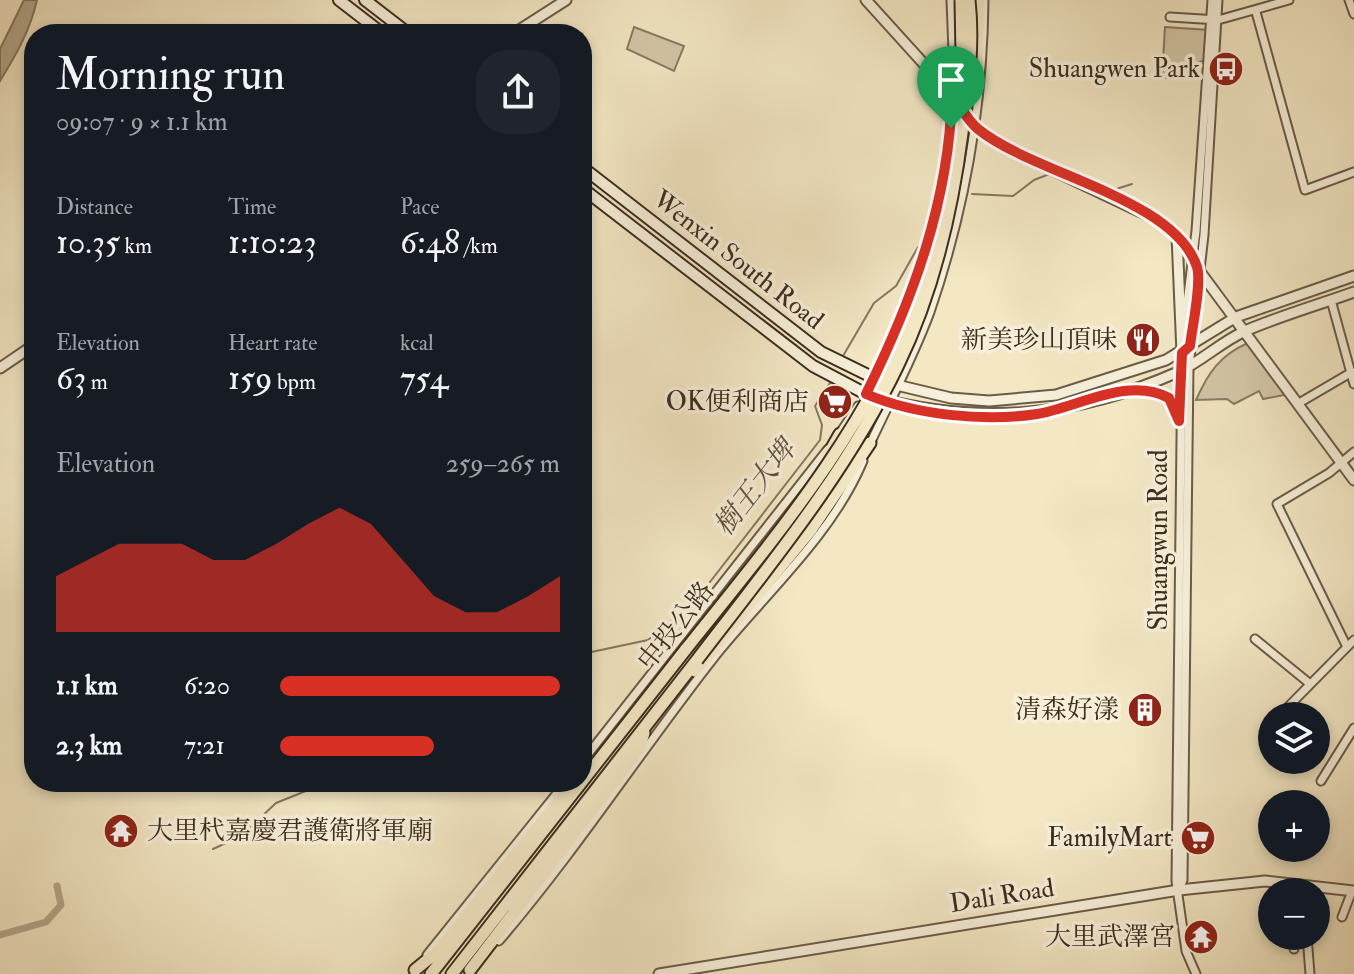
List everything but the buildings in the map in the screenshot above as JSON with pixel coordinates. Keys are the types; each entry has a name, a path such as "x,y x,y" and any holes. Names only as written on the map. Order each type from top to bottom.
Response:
{"main road":[{"path":"339,0 370,24"},
{"path":"365,0 396,24"},
{"path":"953,80 958,44 956,0"},
{"name":"中投公路","path":"592,766 785,525 859,417 907,318 945,199 960,87 956,0"},
{"name":"中投公路","path":"452,974 791,538 898,365 923,301 954,197 968,89 969,0"},
{"path":"977,83 981,21 978,0"},
{"name":"Wenxin South Road","path":"592,175 821,352 874,378"},
{"name":"Wenxin South Road","path":"592,196 813,366 866,394"},
{"path":"659,682 821,468 840,434"},
{"path":"672,694 703,664 811,530 870,443"},
{"path":"470,973 639,749 647,724"},
{"path":"592,761 620,731"},
{"path":"414,972 437,952 571,792"},
{"name":"中投公路","path":"431,974 571,792"}],"street":[{"path":"529,24 566,0"},
{"path":"866,0 952,95 975,127 1008,149 1140,210 1177,236 1354,480"},
{"path":"470,973 533,901 717,654 841,501 892,402 929,313 963,198 975,127 977,83 983,68 984,0"},
{"name":"Shuangwun Road","path":"1186,350 1204,235 1215,21 1212,0"},
{"name":"Shuangwun Road","path":"1179,890 1183,880 1185,368 1191,256 1218,0"},
{"path":"1170,17 1215,21 1256,12 1289,0"},
{"path":"1349,0 1354,14"},
{"path":"1256,12 1305,190 1354,172"},
{"path":"592,749 840,434 866,394 916,284 941,192 951,128 953,80"},
{"path":"941,192 947,205 957,204 963,198"},
{"path":"1177,236 1186,350"},
{"path":"874,378 899,387 989,401 1037,399 1132,373 1186,350 1236,317 1354,276"},
{"path":"866,394 963,415 1013,416 1068,407 1127,390 1185,368 1246,331 1354,292"},
{"path":"1331,300 1354,384"},
{"path":"0,368 24,352"},
{"name":"Shuangwun Road","path":"1185,368 1179,421 1176,881 1186,951 1196,974"},
{"path":"1299,403 1352,372"},
{"path":"1127,390 1148,389 1169,398 1179,421"},
{"path":"1346,645 1277,504 1329,473 1354,452"},
{"path":"1255,639 1309,683"},
{"path":"1292,702 1354,640"},
{"path":"1321,781 1354,728"},
{"path":"414,972 558,792"},
{"name":"Dali Road","path":"659,974 1179,890 1258,882"},
{"name":"Dali Road","path":"1330,890 1353,891"},
{"path":"1342,917 1353,891"},
{"path":"1308,950 1310,974"}],"shaded area":[{"path":"24,0 37,0 29,24 24,24 24,36 17,52 0,81 0,49"},
{"path":"634,27 684,46 674,71 627,49"},
{"path":"1165,27 1209,30 1206,60 1189,65 1187,78 1162,78"},
{"path":"1248,343 1289,394 1263,399 1259,391 1234,404 1227,399 1196,400 1216,366"}],"waterway":[{"name":"樹王大埤","path":"1062,170 1113,190 1132,184"},
{"name":"樹王大埤","path":"972,194 1013,196 1034,180 1052,173"},
{"name":"樹王大埤","path":"843,356 874,303 896,286 918,247"},
{"name":"樹王大埤","path":"592,652 648,640 696,600 820,440 822,425 815,406 832,380"},
{"name":"樹王大埤","path":"213,849 241,836 276,803 303,792"},
{"name":"樹王大埤","path":"0,935 46,922 61,905 57,886"}],"place":[{"name":"Shuangwen Park","path":"1226,69"},
{"name":"新美珍山頂味","path":"1143,340"},
{"name":"OK便利商店","path":"835,402"},
{"name":"清森好漾","path":"1145,710"},
{"name":"大里杙嘉慶君護衛將軍廟","path":"121,831"},
{"name":"FamilyMart","path":"1198,838"},
{"name":"大里武澤宮","path":"1201,937"}],"route":[{"path":"952,95 975,127 1008,149 1140,210 1158,220 1180,239 1198,269 1190,346 1182,353 1179,421 1169,398 1148,389 1127,390 1068,407 1013,416 936,411 866,394 916,284 941,192 951,128 952,95"}]}
